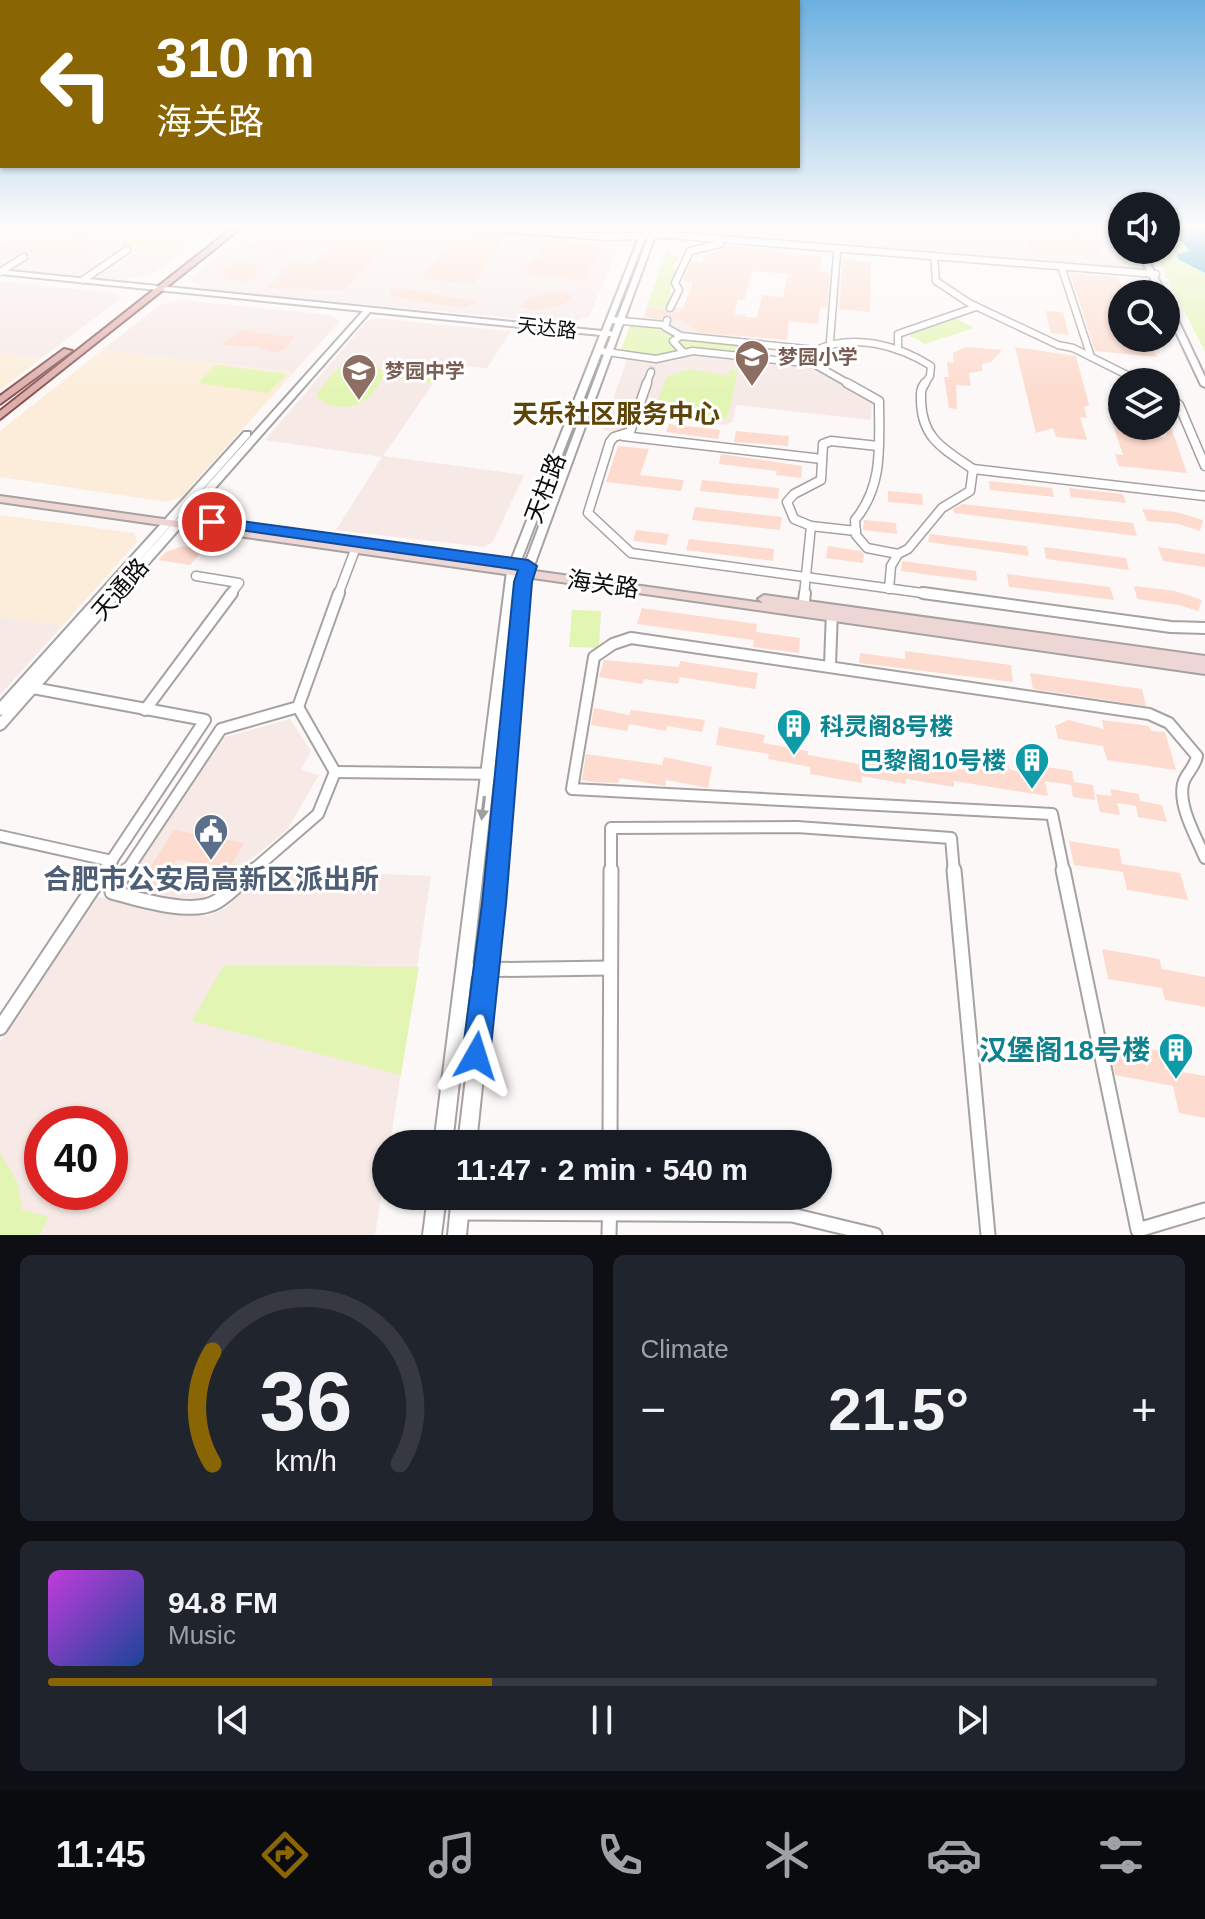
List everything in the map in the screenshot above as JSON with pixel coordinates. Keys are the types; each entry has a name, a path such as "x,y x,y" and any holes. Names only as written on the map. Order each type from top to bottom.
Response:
{"main road":[{"path":"0,416 162,283"},
{"path":"0,401 163,283"},
{"name":"海关路","path":"0,492 356,546 1205,660"},
{"name":"海关路","path":"0,499 176,520"},
{"name":"海关路","path":"832,612 1205,669"}],"street":[{"name":"天达路","path":"83,283 610,336"},
{"name":"天达路","path":"101,283 153,290"},
{"name":"天柱路","path":"610,336 610,319 624,283"},
{"name":"天柱路","path":"445,1130 487,774 521,569 610,336 622,321 633,283"},
{"path":"670,308 679,290 675,283"},
{"path":"830,341 835,283"},
{"path":"939,283 976,307 1113,368"},
{"path":"1066,283 1091,357"},
{"path":"898,348 898,334 976,307"},
{"name":"天通路","path":"0,710 176,520 362,311"},
{"path":"610,319 666,323 681,336 816,350 830,341 898,348 914,353 931,366 930,376 921,389 922,425 942,448 973,469 1205,496"},
{"path":"1180,324 1205,374"},
{"path":"1180,332 1205,385"},
{"path":"681,336 673,341 684,353"},
{"path":"814,364 816,350"},
{"path":"604,351 654,365 693,351 814,364 879,401 877,487 869,507 855,520 856,531 867,548 898,554"},
{"path":"654,365 630,432 610,442 588,513 631,553 1171,627 1205,628"},
{"path":"1180,407 1205,466"},
{"path":"621,435 822,459"},
{"path":"856,531 811,526 794,519 787,502 794,494 821,480 823,444 831,441 878,446"},
{"path":"889,589 891,566 898,554 908,549 942,508 970,491 973,469"},
{"name":"天通路","path":"0,725 176,520"},
{"path":"803,608 811,526"},
{"path":"335,772 298,707 356,546"},
{"name":"天柱路","path":"468,1130 507,774 521,569"},
{"path":"145,710 239,583 196,576"},
{"path":"830,665 832,612"},
{"path":"1205,858 1184,804 1183,783 1200,764 1197,756 1169,723 1149,714 631,638 613,644 594,657 572,789 1052,814 1138,1230 1205,1210"},
{"path":"0,1028 205,720 33,688"},
{"path":"298,707 221,729 112,892 154,903 197,908 215,903 318,814 335,772"},
{"path":"335,772 507,774"},
{"path":"610,1130 611,828 797,827 951,838 988,1235"},
{"path":"0,836 112,861"},
{"path":"464,970 610,968"},
{"path":"432,1235 435,1210"},
{"path":"457,1235 459,1210"},
{"path":"559,1210 792,1215 875,1235"},
{"path":"609,1210 609,1235"}],"shaded area":[{"path":"0,283 112,293 121,298 42,358 0,353"},
{"path":"193,283 603,283 589,317 567,323 209,290"},
{"path":"181,300 331,315 339,322 294,372 102,350 160,305"},
{"path":"647,306 746,314 739,343 674,337 639,327"},
{"path":"375,318 511,331 487,368 446,365 383,456 524,475 493,542 484,547 336,530 382,457 265,440 367,321"},
{"path":"102,350 294,372 182,496 167,502 0,477 0,431"},
{"path":"0,353 42,358 0,390"},
{"name":"梦园小学","path":"629,354 692,355 812,367 872,402 871,420 736,405 733,421 726,425 639,416 634,433 602,430"},
{"path":"0,515 134,533 137,542 62,626 0,616"},
{"path":"0,616 62,626 0,695"},
{"path":"290,719 311,751 301,770 319,775 287,830 202,898 153,898 133,894 130,875 222,738"},
{"path":"265,869 431,876 392,1130 372,1130 372,1210 379,1210 375,1235 0,1235 0,1042 98,897 208,916 227,907"}],"green space":[{"path":"655,283 672,283 666,307 647,306"},
{"path":"1180,283 1205,283 1205,352 1180,303"},
{"path":"957,319 974,328 925,344 908,335"},
{"path":"630,326 659,329 675,337 739,343 735,359 688,354 671,359 620,352"},
{"path":"407,362 444,366 432,383 394,378"},
{"path":"360,363 379,367 385,375 364,401 338,407 320,400 316,395 336,369"},
{"path":"216,365 287,374 268,393 198,383"},
{"path":"688,369 724,375 728,375 730,369 738,370 727,419 681,418 657,405 666,377"},
{"path":"572,610 601,611 599,648 569,647"},
{"path":"224,965 419,967 401,1075 192,1021"},
{"path":"0,1153 17,1182 22,1210 49,1217 39,1235 0,1235"}],"building":[{"path":"273,283 351,283 344,290 268,288"},
{"path":"693,283 749,283 744,300 738,299 734,316 757,318 762,295 783,297 786,283 829,283 827,308 820,307 818,324 789,321 787,340 698,332 685,320 673,319 668,314 661,319 646,317 648,307 664,309 670,314 682,311"},
{"path":"841,283 871,283 870,312 839,309"},
{"path":"1073,283 1108,283 1108,352 1155,352 1157,357 1095,351"},
{"path":"391,289 477,302 463,308 391,296"},
{"path":"563,290 572,296 560,306 532,310 520,307 529,298"},
{"path":"1045,311 1063,312 1069,335 1051,333"},
{"path":"242,330 294,336 285,349 274,353 260,347 220,345"},
{"path":"965,347 1002,350 991,362 982,364 982,371 969,373 971,386 956,385 957,409 949,408 944,377 949,377 947,362 954,363 953,353"},
{"path":"1015,347 1076,356 1089,405 1084,407 1087,418 1080,417 1087,440 1056,437 1053,428 1036,433"},
{"path":"669,424 720,430 718,439 666,432"},
{"path":"736,431 789,436 788,446 734,442"},
{"path":"1118,440 1175,440 1187,473 1119,466 1115,454 1123,455"},
{"path":"618,446 649,449 640,475 684,480 681,491 606,482"},
{"path":"721,454 802,466 801,478 776,475 777,471 719,464"},
{"path":"702,480 779,488 778,499 700,491"},
{"path":"989,481 1052,488 1054,497 990,490"},
{"path":"1069,488 1123,494 1126,503 1071,497"},
{"path":"888,491 922,494 923,505 888,502"},
{"path":"962,504 1133,523 1137,536 954,513 953,509"},
{"path":"695,507 782,517 780,530 692,520"},
{"path":"1142,509 1176,512 1203,520 1200,531 1179,524 1147,521"},
{"path":"864,520 896,523 897,534 863,530"},
{"path":"636,530 669,534 666,545 633,541"},
{"path":"930,534 1027,546 1029,556 928,542"},
{"path":"689,539 774,549 773,561 686,550"},
{"path":"183,546 204,549 190,565 158,560 166,552"},
{"path":"828,546 860,551 864,554 863,563 826,558"},
{"path":"1044,547 1126,558 1129,570 1046,559"},
{"path":"1158,547 1205,554 1205,567 1163,561"},
{"path":"902,561 976,571 977,581 901,571"},
{"path":"1007,574 1110,587 1114,600 1009,587"},
{"path":"1134,586 1175,591 1202,600 1198,611 1137,599"},
{"path":"642,608 757,624 756,632 800,638 799,653 753,647 754,640 637,624"},
{"path":"905,651 1011,665 1013,682 859,663 860,653 905,659"},
{"path":"604,660 679,667 680,661 758,673 755,689 680,677 678,684 644,679 642,684 599,677"},
{"path":"1030,673 1142,689 1146,706 1033,689"},
{"path":"594,708 629,715 631,710 705,720 702,732 667,726 666,731 629,724 627,731 591,725"},
{"path":"1068,720 1104,729 1102,720 1149,726 1151,731 1165,732 1176,770 1107,760 1103,746 1058,739 1055,726"},
{"name":"科灵阁8号楼","path":"719,727 765,735 763,743 808,751 808,755 859,764 859,760 905,768 905,760 964,770 964,766 982,769 981,758 1008,762 1009,769 1043,778 1041,766 1072,771 1074,782 1093,785 1095,800 1073,797 1071,785 1045,781 1048,796 954,781 954,787 906,779 906,784 862,776 862,783 810,774 810,767 768,759 769,754 716,745"},
{"path":"586,754 662,765 664,757 712,767 708,788 666,780 665,786 620,778 618,783 593,782 582,780"},
{"path":"1110,789 1139,794 1140,801 1162,805 1167,822 1138,817 1136,806 1117,803 1120,815 1100,812 1096,794 1112,796"},
{"name":"合肥市公安局高新区派出所","path":"174,830 244,843 227,872 212,869 202,887 189,884 201,864 177,859 156,893 136,889"},
{"path":"1069,841 1119,849 1122,864 1180,873 1188,900 1127,890 1123,872 1074,865"},
{"path":"1102,949 1159,959 1162,969 1205,977 1205,1007 1165,1000 1162,988 1108,979"},
{"name":"汉堡阁18号楼","path":"1108,1042 1161,1051 1165,1069 1205,1076 1205,1118 1179,1113 1173,1086 1115,1075"}],"tunnel":[{"path":"651,372 654,363"}],"place":[{"name":"梦园小学","path":"752,388"},
{"name":"梦园中学","path":"359,402"},
{"name":"科灵阁8号楼","path":"794,757"},
{"name":"巴黎阁10号楼","path":"1032,791"},
{"name":"合肥市公安局高新区派出所","path":"211,862"},
{"name":"汉堡阁18号楼","path":"1176,1081"}],"district":[{"name":"天乐社区服务中心","path":"616,414"}],"route":[{"path":"212,522 528,566 523,582 507,774 476,1056"}]}
